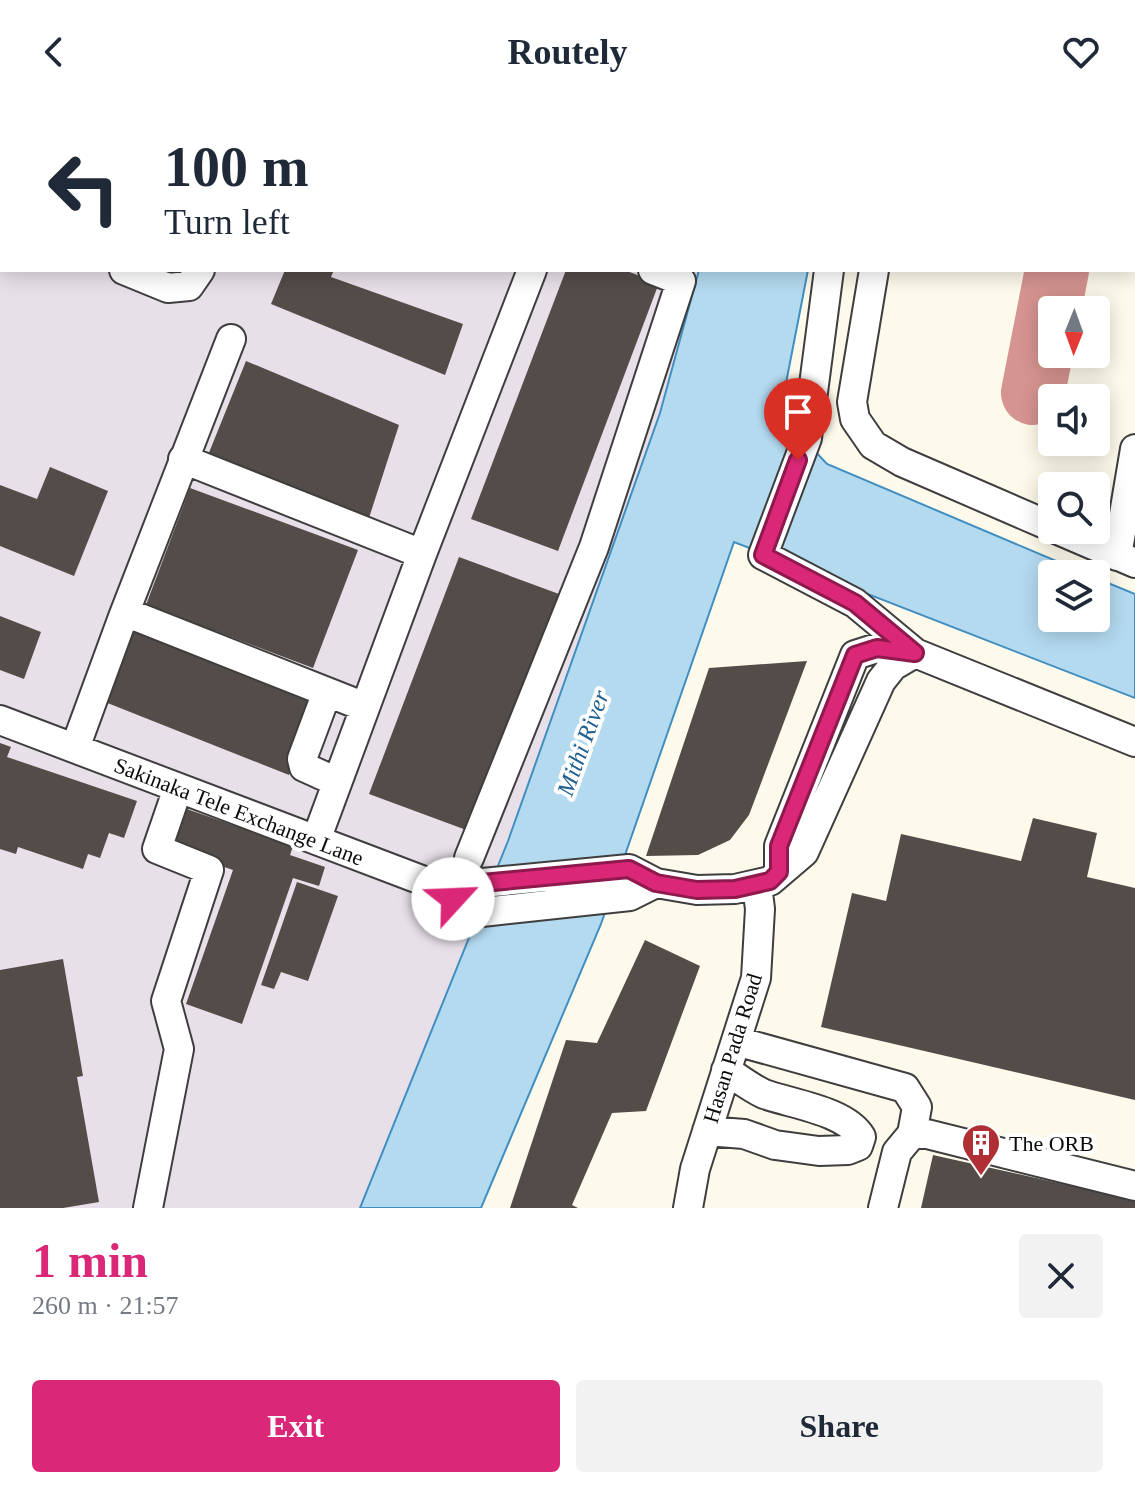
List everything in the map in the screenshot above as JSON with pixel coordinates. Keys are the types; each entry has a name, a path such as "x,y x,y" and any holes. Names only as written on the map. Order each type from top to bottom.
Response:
{"street":[{"path":"129,272 168,288 189,286 199,272"},
{"path":"316,840 531,272"},
{"path":"658,272 681,281 594,547 467,888 656,883 697,890 735,889 768,878"},
{"path":"829,272 807,438 763,555 855,603 915,653 1135,742"},
{"path":"874,272 852,402 855,419 873,445 902,462 1038,521"},
{"path":"75,748 231,339"},
{"path":"1090,544 1126,560 1135,449"},
{"path":"183,459 422,554"},
{"path":"123,617 135,616 365,707"},
{"name":"Hasan Pada Road","path":"688,1208 695,1169 756,978 760,909 768,878 855,655 877,648 915,653"},
{"path":"327,692 302,759 304,767 337,782"},
{"name":"Sakinaka Tele Exchange Lane","path":"0,720 424,881 467,888"},
{"path":"148,1208 179,1049 166,1001 209,870 157,849 178,788"},
{"path":"736,1041 905,1088 917,1107 883,1208"},
{"path":"707,1131 744,1134 775,1145 819,1151 848,1150 858,1146 861,1137 857,1129 837,1117 761,1093 726,1070"},
{"path":"861,1137 904,1143 927,1134 1135,1186"}],"shaded area":[{"path":"0,272 698,272 660,413 508,841 360,1208 0,1208"}],"water":[{"name":"Mithi River","path":"698,272 808,272 780,414 827,464 1054,560 1038,560 1038,632 1110,632 1110,584 1135,594 1135,698 734,542 601,924 481,1208 360,1208 508,841 660,413"}],"building":[{"path":"284,272 333,272 331,277 463,324 445,375 271,304"},
{"path":"565,272 629,272 659,283 558,551 471,519"},
{"path":"246,361 399,425 368,521 206,460"},
{"path":"50,467 108,491 74,576 0,546 0,485 37,499"},
{"path":"190,488 358,550 313,668 146,605"},
{"path":"459,557 559,594 469,831 369,794"},
{"path":"0,616 41,632 24,679 0,670"},
{"path":"135,627 319,700 289,775 105,702"},
{"path":"807,661 749,815 730,840 698,855 646,856 709,668"},
{"path":"0,743 11,747 7,757 137,801 124,838 109,833 100,858 88,854 83,869 18,847 16,854 0,849"},
{"path":"181,807 293,846 290,855 325,867 319,886 293,878 242,1024 186,1004 233,870 166,847"},
{"path":"1033,818 1097,833 1087,877 1135,888 1135,1100 821,1027 852,893 886,901 901,834 1021,861"},
{"path":"297,882 338,896 308,981 281,972 274,989 261,985"},
{"path":"645,940 700,966 646,1111 612,1113 572,1205 578,1208 510,1208 566,1040 597,1043"},
{"path":"63,959 83,1076 77,1077 99,1202 63,1208 0,1208 0,970"},
{"name":"The ORB","path":"933,1155 1135,1200 1135,1208 921,1208"}],"taxiway":[{"path":"1033,393 1057,272"}],"place":[{"name":"The ORB","path":"981,1177"}],"route":[{"path":"453,899 472,884 629,869 656,883 697,890 757,885 770,881 779,872 779,846 855,655 877,648 915,653 855,603 763,555 798,460"}]}
